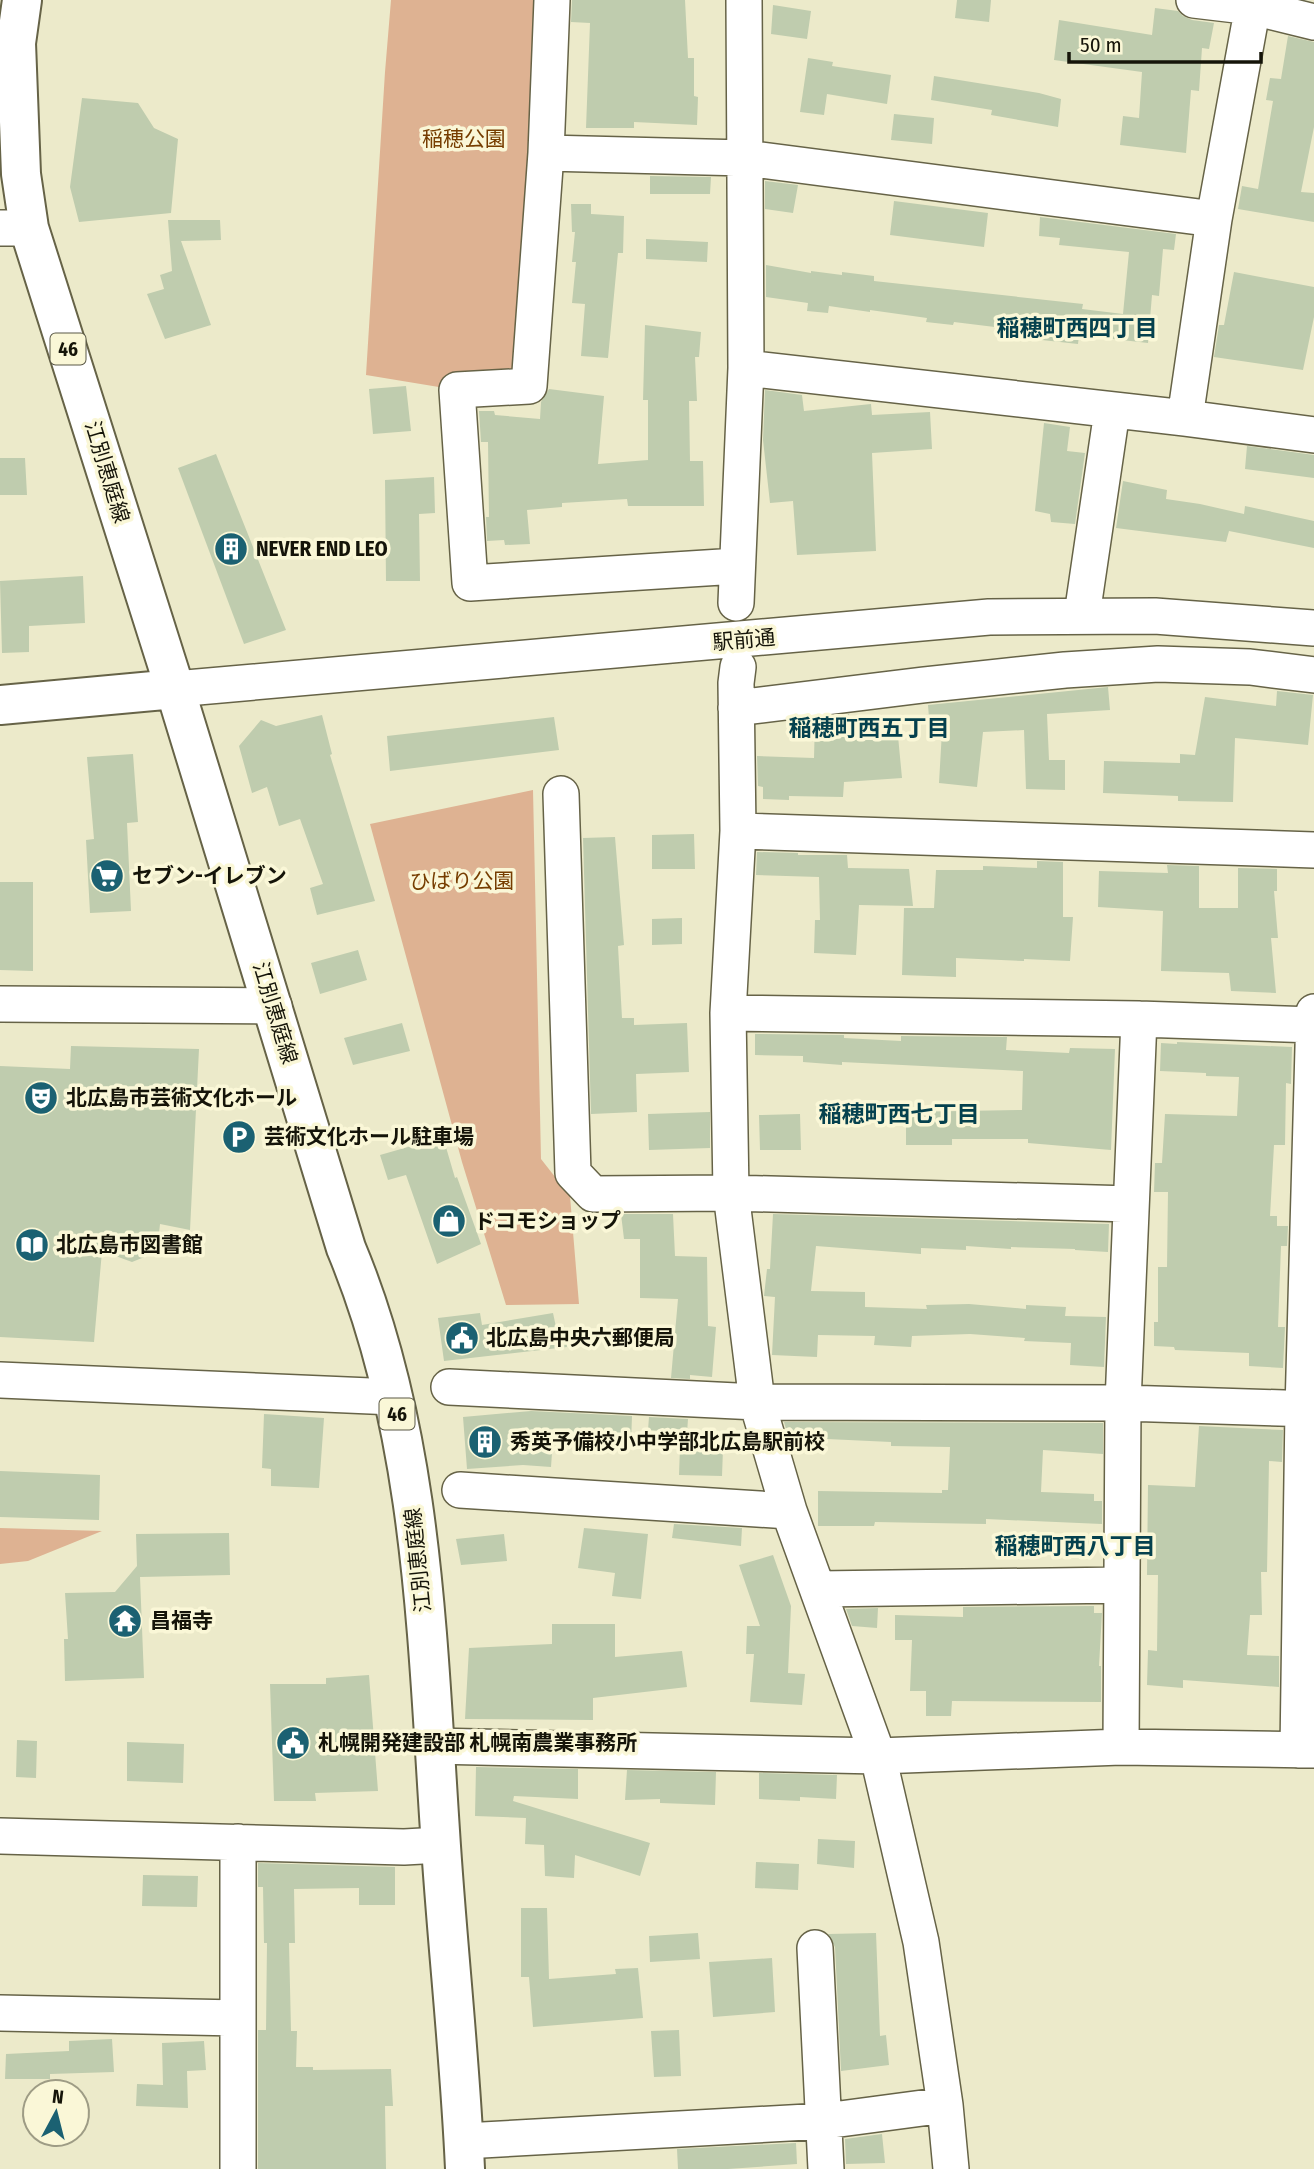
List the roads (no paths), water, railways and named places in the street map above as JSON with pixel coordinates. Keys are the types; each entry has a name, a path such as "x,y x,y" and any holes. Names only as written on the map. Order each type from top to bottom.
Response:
{"main road":[{"name":"江別恵庭線","path":"22,0 16,43 21,174 15,228 176,690 346,1248 366,1296 394,1397 407,1465 421,1576 465,2155"},
{"path":"0,705 176,690"}],"street":[{"path":"552,0 546,153 530,386 457,390 470,583 737,566"},
{"path":"736,603 746,368 744,0"},
{"path":"1194,0 1254,4 1314,22"},
{"path":"1185,418 1214,219 1254,4"},
{"path":"546,153 745,159 1214,219"},
{"path":"746,368 1314,435"},
{"path":"1082,615 1112,411"},
{"name":"駅前通","path":"176,690 989,617 1156,616 1314,628"},
{"path":"736,708 1065,670 1158,664 1250,667 1314,675"},
{"path":"738,667 738,831 728,1013 731,1193 757,1402 789,1511 878,1756 921,1942 945,2105 951,2169"},
{"path":"561,794 573,1173 593,1194 731,1193 1131,1204"},
{"path":"738,831 1314,850"},
{"path":"0,1004 274,1006"},
{"path":"434,1746 878,1756 1121,1748 1306,1750 1314,1021 728,1013"},
{"path":"1121,1748 1124,1403 1139,1020"},
{"path":"0,1380 394,1397"},
{"path":"449,1387 757,1402 1124,1403 1309,1409"},
{"path":"460,1490 789,1511"},
{"path":"818,1589 1122,1585"},
{"path":"0,1836 404,1847 440,1845"},
{"path":"238,1842 238,2169"},
{"path":"815,1948 826,2169"},
{"path":"0,2013 238,2018"},
{"path":"465,2155 825,2121 945,2105"}],"place":[{"name":"NEVER END LEO","path":"231,549"},
{"name":"セブン-イレブン","path":"107,876"},
{"name":"北広島市芸術文化ホール","path":"41,1098"},
{"name":"芸術文化ホール駐車場","path":"239,1137"},
{"name":"ドコモショップ","path":"449,1221"},
{"name":"北広島市図書館","path":"32,1245"},
{"name":"北広島中央六郵便局","path":"462,1338"},
{"name":"秀英予備校小中学部北広島駅前校","path":"485,1442"},
{"name":"昌福寺","path":"125,1621"},
{"name":"札幌開発建設部 札幌南農業事務所","path":"293,1743"}],"district":[{"name":"稲穂町西四丁目","path":"1077,328"},
{"name":"稲穂町西五丁目","path":"869,728"},
{"name":"稲穂町西七丁目","path":"899,1114"},
{"name":"稲穂町西八丁目","path":"1075,1546"}],"park label":[{"name":"稲穂公園","path":"464,139"},
{"name":"ひばり公園","path":"462,881"}]}
